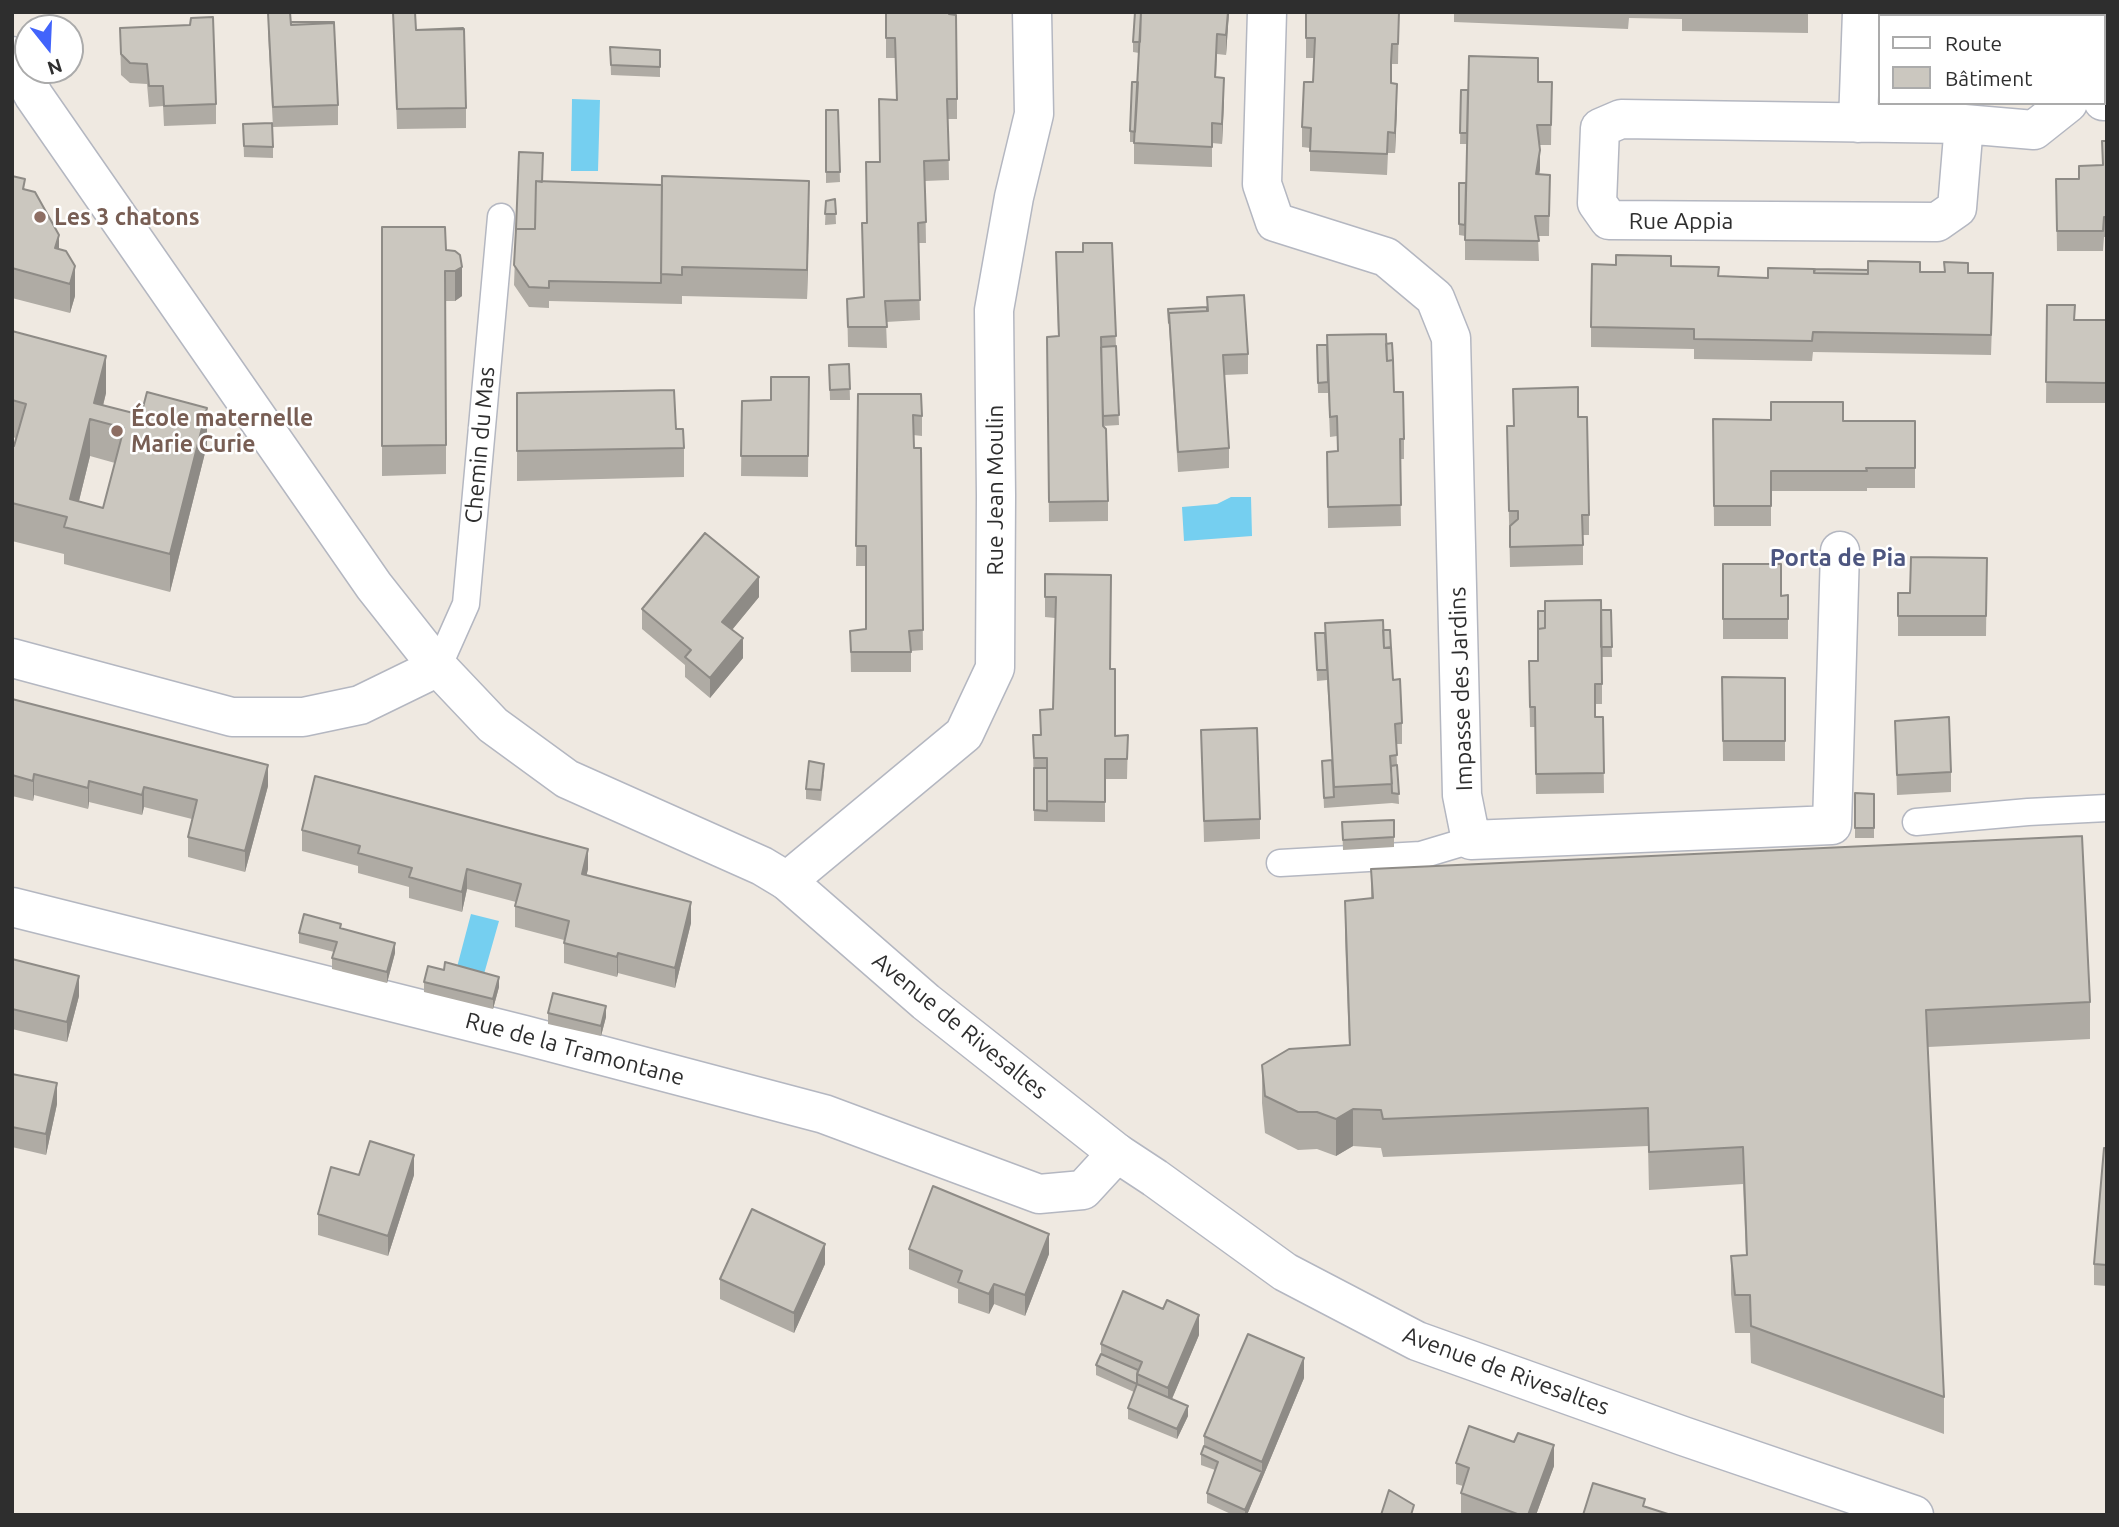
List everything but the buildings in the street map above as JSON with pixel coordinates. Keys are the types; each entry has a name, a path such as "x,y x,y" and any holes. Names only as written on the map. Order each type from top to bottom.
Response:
{"street":[{"name":"Rue Jean Moulin","path":"787,881 964,734 995,668 994,310 1014,197 1034,114 1032,12"},
{"name":"Impasse des Jardins","path":"1267,12 1262,184 1275,222 1387,257 1435,298 1451,338 1462,794 1471,840"},
{"path":"1858,123 1862,12"},
{"name":"Avenue de Rivesaltes","path":"12,56 34,96 374,586 438,667 493,725 566,779 762,866 787,881 926,1002 1117,1153 1284,1272 1417,1341 1914,1515"},
{"name":"Rue Appia","path":"1964,124 1957,208 1937,222 1609,220 1597,203 1600,128 1621,119 1964,124 2034,130 2065,105"},
{"path":"1471,840 1832,825 1840,551"},
{"path":"12,658 232,717 303,717 360,705 438,667"},
{"name":"Rue de la Tramontane","path":"12,907 524,1035 824,1114 1038,1194 1083,1190 1117,1153"}],"lane":[{"name":"Chemin du Mas","path":"438,667 466,604 501,217"},
{"path":"1916,822 2107,808"},
{"path":"1280,863 1421,855 1471,840"}],"water":[{"path":"572,99 600,100 598,171 571,171"},
{"path":"1231,497 1251,497 1252,536 1184,541 1182,507 1217,504"},
{"path":"471,914 499,921 484,974 457,967"}],"place":[{"name":"Les 3 chatons","path":"40,217"},
{"name":"École maternelle Marie Curie","path":"117,431"}],"district":[{"name":"Porta de Pia","path":"1838,558"}]}
